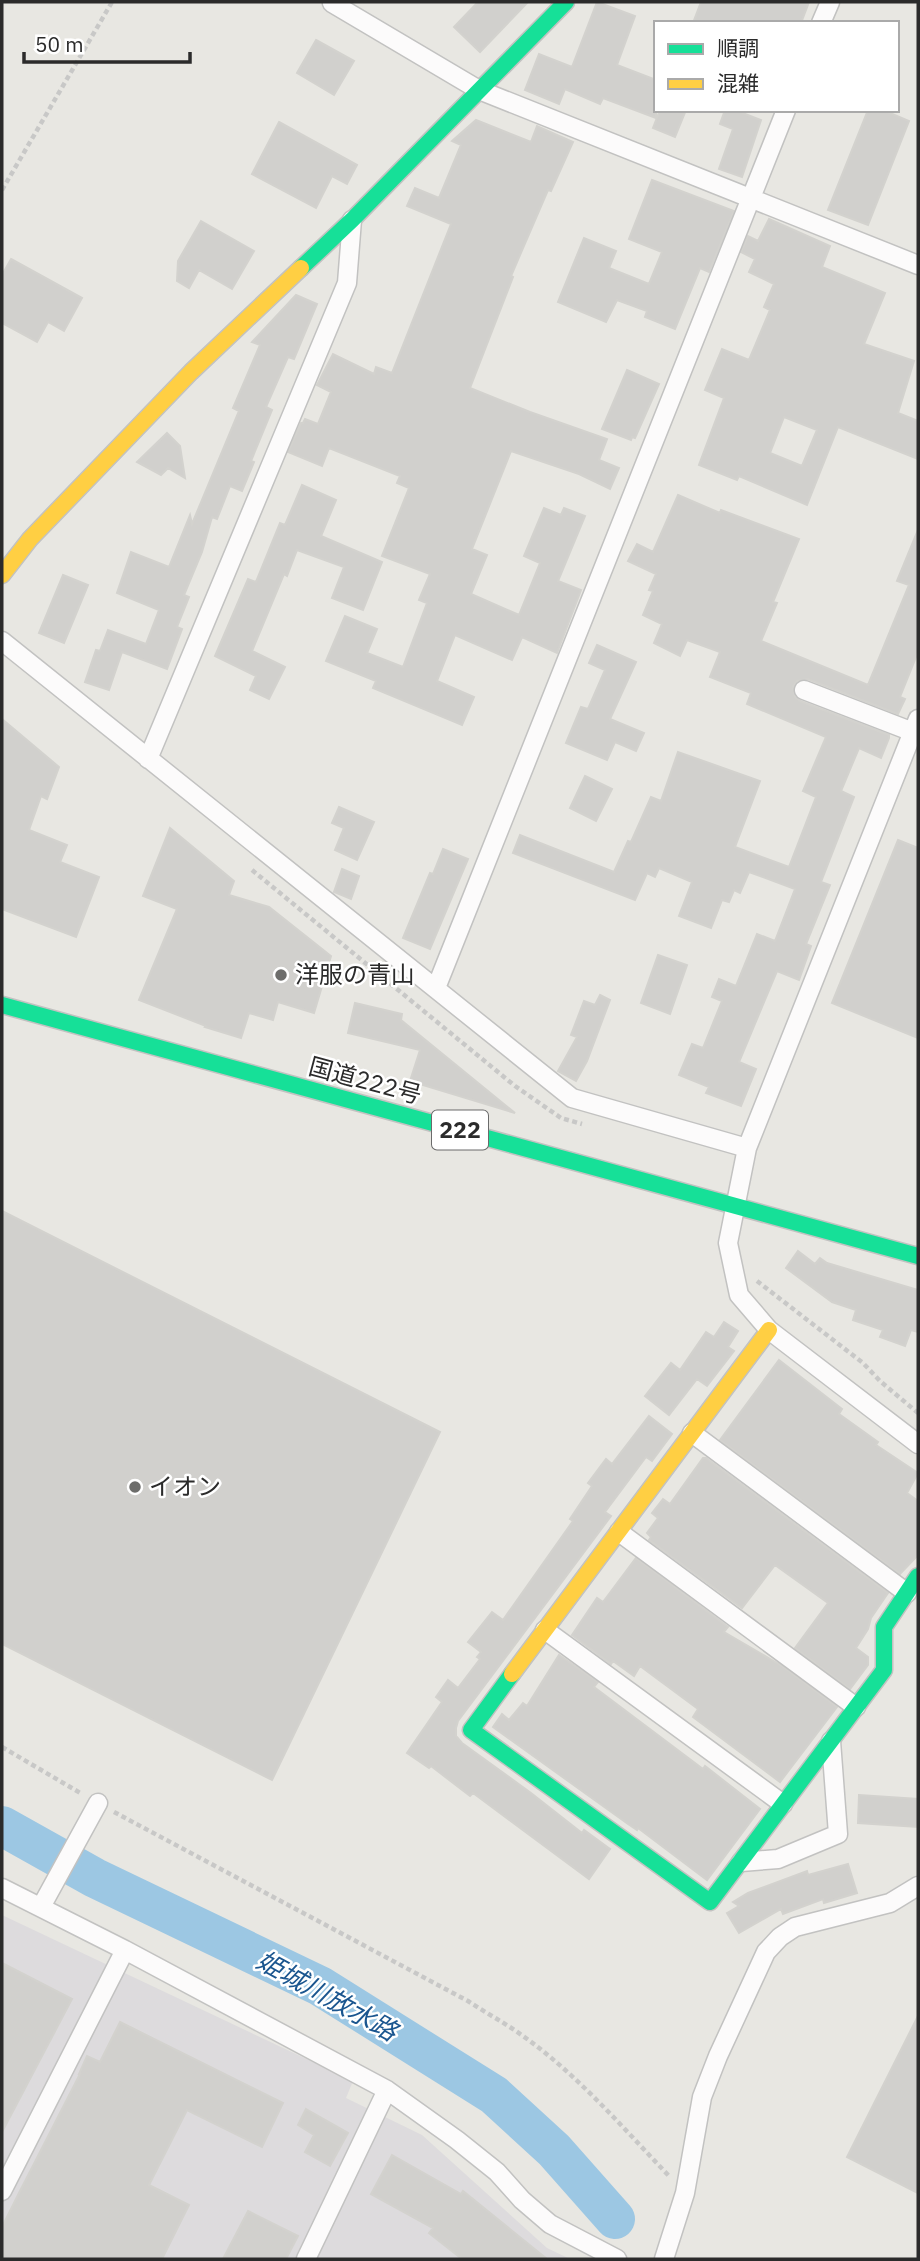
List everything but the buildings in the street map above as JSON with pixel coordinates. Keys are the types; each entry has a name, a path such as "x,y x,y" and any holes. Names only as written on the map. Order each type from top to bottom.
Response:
{"main road":[{"path":"2,575 30,539 191,372 352,220 566,2"},
{"name":"国道222号","path":"3,1009 918,1256"},
{"path":"769,1330 471,1730 710,1902 884,1670 884,1627 918,1576"}],"street":[{"path":"822,21 830,2"},
{"path":"332,3 479,90 918,265"},
{"path":"436,988 785,112"},
{"path":"148,759 347,283 352,220"},
{"path":"2,641 572,1098 747,1148"},
{"path":"804,690 917,723 747,1148 728,1243 739,1295 769,1330 918,1444"},
{"path":"692,1433 906,1592"},
{"path":"619,1532 856,1707"},
{"path":"545,1630 783,1804"},
{"path":"741,1862 778,1858 838,1834 831,1741"},
{"path":"41,1907 98,1803"},
{"path":"666,2259 685,2193 702,2098 718,2056 766,1952 780,1937 795,1927 890,1903 918,1886"},
{"path":"2,1888 125,1950 387,2090 497,2172 522,2200 550,2224 617,2259"},
{"path":"2,2191 125,1950"},
{"path":"306,2259 387,2090"}],"path":[{"path":"2,190 112,2"},
{"path":"249,867 515,1086 561,1118 587,1125"},
{"path":"750,1276 863,1363 918,1413"},
{"path":"2,1747 98,1803 468,2001 522,2035 556,2062 611,2115 685,2193"}],"shaded area":[{"path":"2,1915 353,2081 346,2098 422,2135 547,2248 570,2259 2,2259"}],"waterway":[{"name":"姫城川放水路","path":"2,1826 95,1878 320,1986 494,2095 554,2150 615,2219"}],"traffic: fast":[{"path":"301,268 352,220 566,2"},
{"path":"2,1005 918,1256"},
{"path":"512,1674 471,1730 710,1902 884,1670 884,1627 918,1576"}],"traffic: slow":[{"path":"2,575 30,539 191,372 301,268"},
{"path":"512,1674 769,1330"}],"place":[{"name":"洋服の青山","path":"281,975"},
{"name":"イオン","path":"135,1487"}]}
